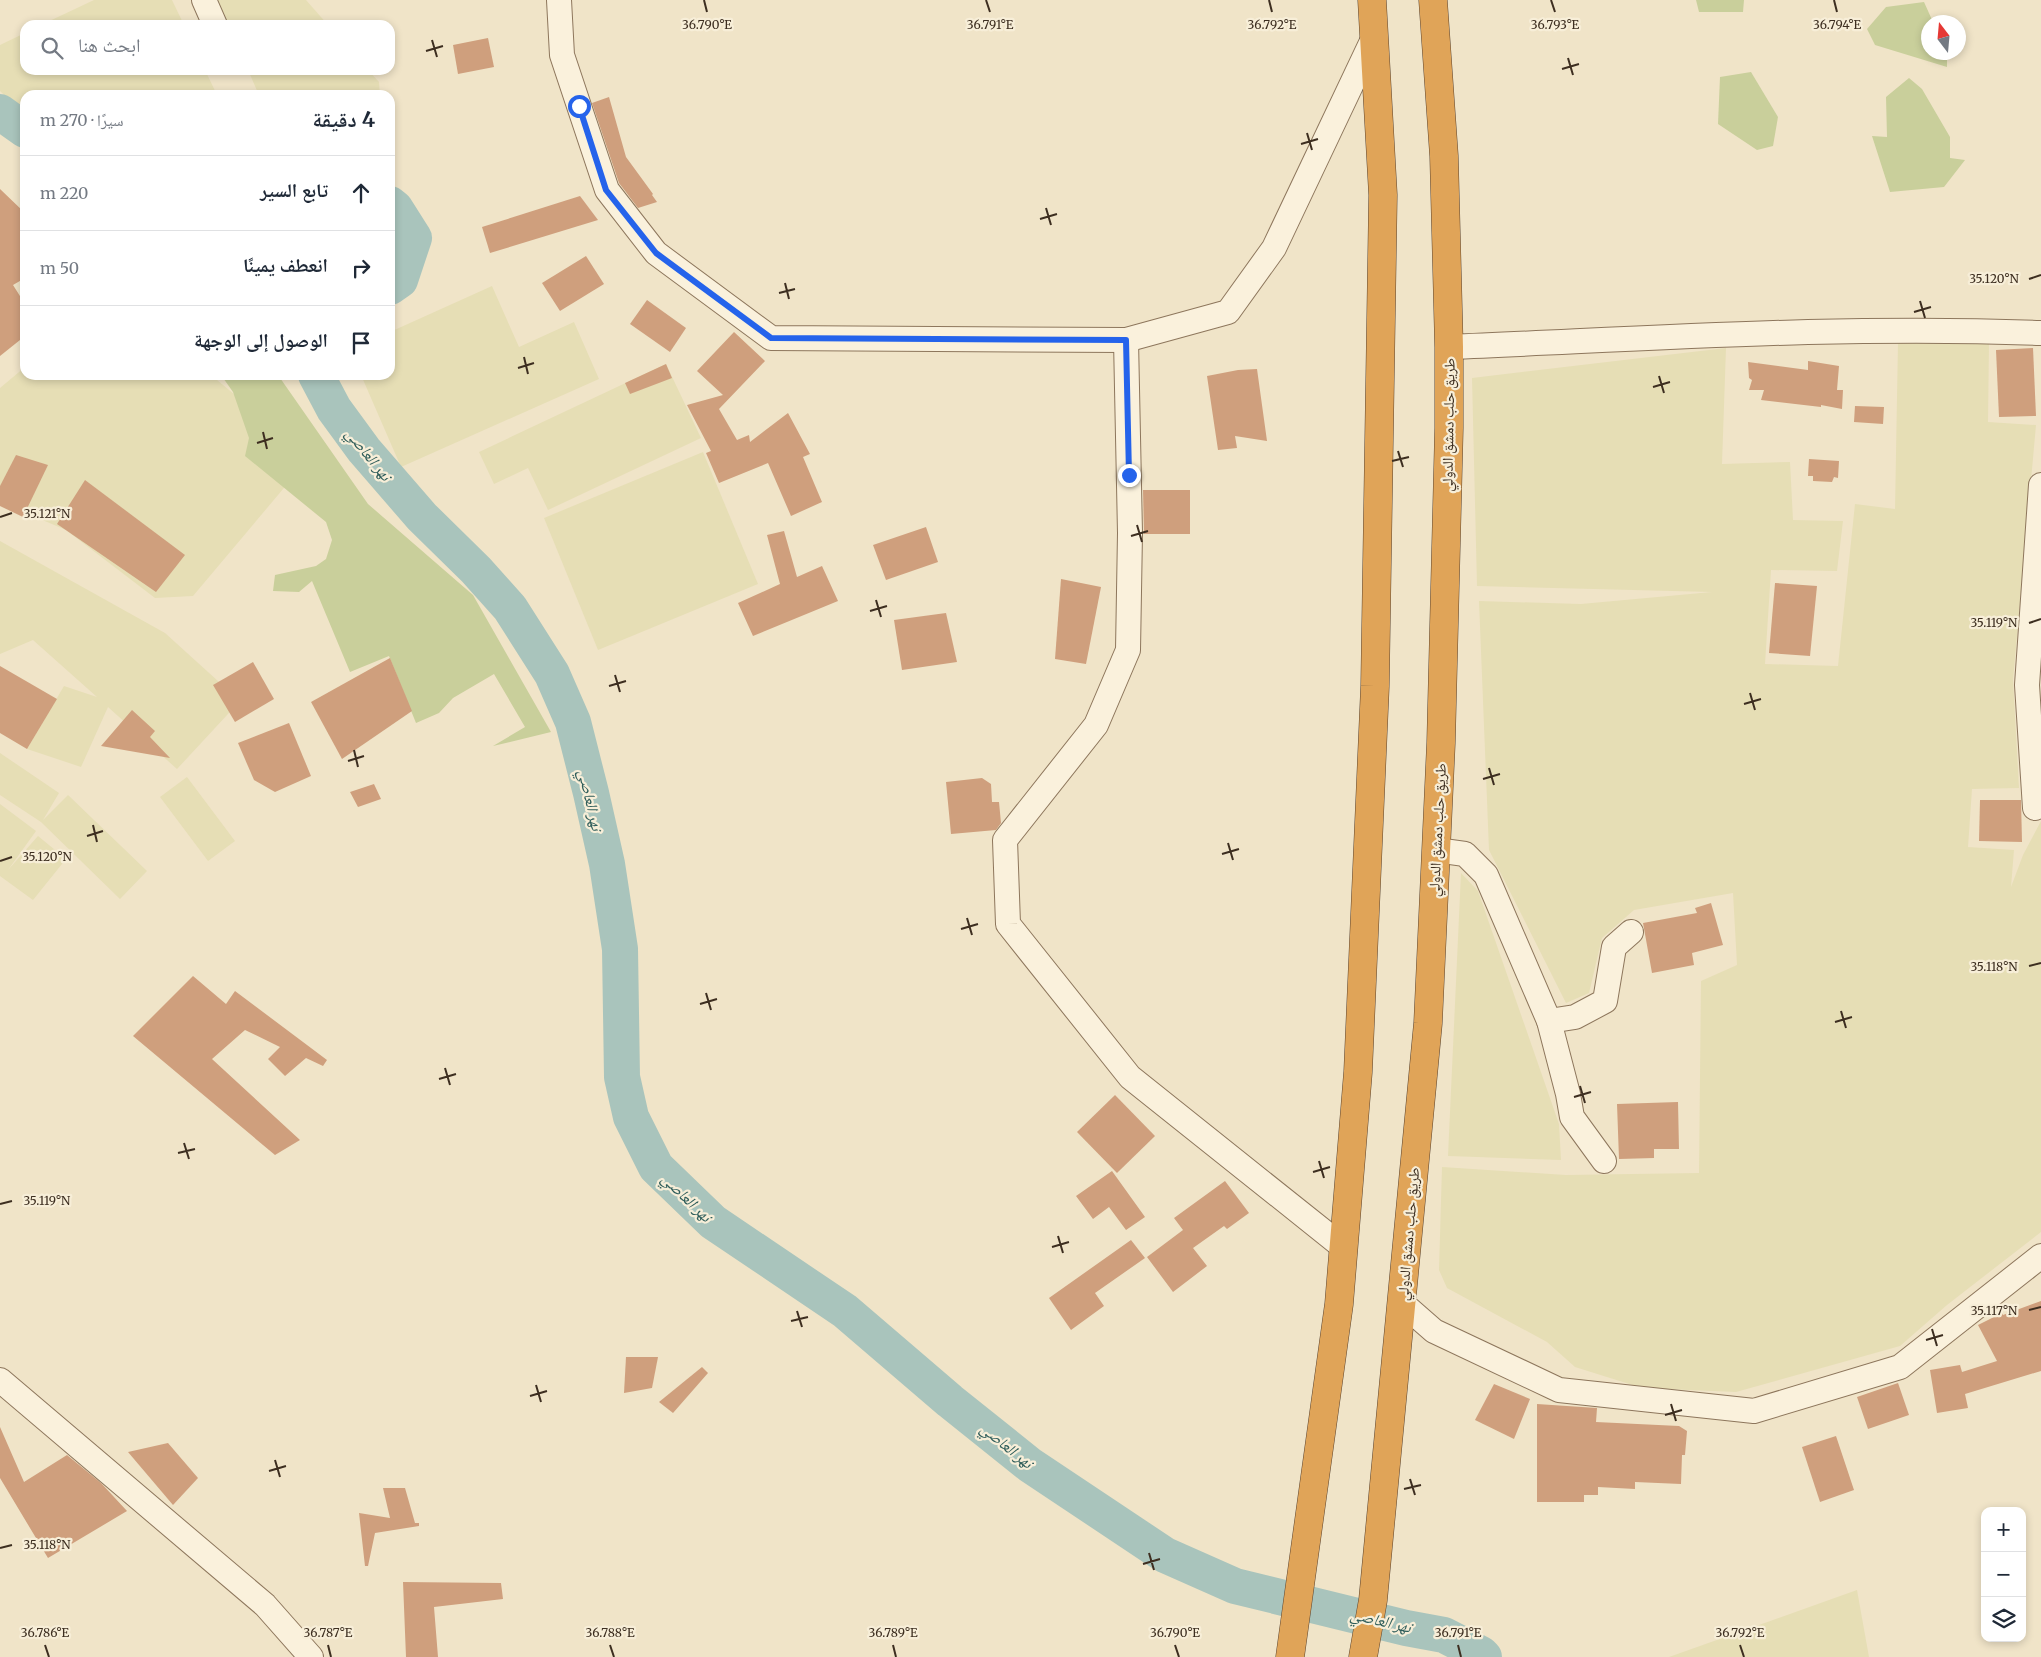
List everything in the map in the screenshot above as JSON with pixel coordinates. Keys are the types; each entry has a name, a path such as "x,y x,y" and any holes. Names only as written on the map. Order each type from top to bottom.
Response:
{"highway":[{"path":"1290,1657 1339,1304 1358,1072 1375,676 1383,195 1372,0"},
{"name":"طريق حلب دمشق الدولي","path":"1363,1657 1373,1600 1428,1023 1436,850 1443,684 1449,438 1449,347 1444,156 1433,0"}],"street":[{"path":"204,0 213,20"},
{"path":"558,0 562,55 606,190 656,253 771,338 1126,340 1228,312 1274,248 1374,38"},
{"path":"1449,347 1798,331 1967,330 2041,333"},
{"path":"1126,340 1130,533 1128,650 1096,725 1005,840 1008,924 1130,1077 1343,1247"},
{"path":"2035,808 2027,685 2041,485"},
{"path":"1436,850 1465,854 1486,875 1549,1022 1568,1094 1572,1117 1604,1161"},
{"path":"1549,1022 1575,1017 1605,1001 1614,947 1631,932"},
{"path":"1402,1303 1434,1331 1559,1390 1754,1411 1900,1367 2041,1256"},
{"path":"0,1380 265,1605 311,1657"}],"shaded area":[{"path":"94,0 172,0 182,20 52,20"},
{"path":"216,0 306,0 324,20 225,20"},
{"path":"20,35 20,75 207,75 215,90 20,90 20,110 0,91 0,45"},
{"path":"250,75 373,75 379,82 380,90 257,90"},
{"path":"492,286 519,347 574,322 599,379 401,467 363,380 395,380 395,330"},
{"path":"1898,342 1989,343 1988,422 2036,425 2013,680 2019,788 1972,789 1968,847 2014,850 2011,887 2023,855 2041,821 2041,1232 1947,1305 1900,1346 1736,1392 1642,1388 1575,1367 1547,1342 1447,1288 1439,1270 1442,1167 1566,1175 1699,1173 1701,981 1737,965 1733,893 1634,910 1602,938 1589,993 1566,1003 1489,850 1479,601 1581,604 1712,592 1477,586 1472,378 1726,348 1722,464 1790,462 1793,520 1843,521 1837,571 1771,570 1765,664 1838,666 1855,504 1895,509"},
{"path":"666,364 701,438 548,510 528,468 494,484 479,452"},
{"path":"20,371 20,380 217,380 310,457 193,596 155,598 66,530 0,502 0,388"},
{"path":"703,452 758,584 598,650 544,518"},
{"path":"0,541 165,633 240,701 177,769 108,707 81,767 27,749 64,686 97,697 33,640 0,654"},
{"path":"0,753 59,793 43,820 68,795 147,871 120,899 41,822 0,795"},
{"path":"187,777 235,841 208,861 160,797"},
{"path":"0,804 36,831 8,870 38,836 66,859 33,900 0,876"},
{"path":"1461,873 1478,891 1559,1124 1561,1160 1448,1156"},
{"path":"1857,1590 1869,1657 1669,1657"}],"green space":[{"path":"1696,0 1744,0 1743,12 1699,12"},
{"path":"1924,2 1930,15 1921,15 1921,59 1875,45 1867,29 1886,7"},
{"path":"1924,60 1947,60 1947,67"},
{"path":"1751,72 1778,117 1773,146 1757,150 1718,124 1720,77"},
{"path":"1909,78 1922,89 1950,137 1950,158 1965,160 1944,187 1890,192 1872,136 1887,137 1886,97"},
{"path":"225,380 281,380 368,504 473,595 551,732 493,746 525,727 494,674 453,698 439,713 416,723 389,656 350,672 312,581 299,592 273,591 275,575 316,566 326,559 332,540 326,522 245,456 249,438 233,392"}],"building":[{"path":"488,38 494,67 458,74 453,45"},
{"path":"609,97 626,157 657,202 638,208 619,183 592,103"},
{"path":"0,189 20,208 20,281 13,285 20,296 20,340 0,356"},
{"path":"580,196 598,220 490,253 482,227"},
{"path":"586,256 604,284 560,311 542,283"},
{"path":"647,300 686,328 670,352 630,324"},
{"path":"734,332 765,361 719,409 737,440 749,435 750,442 788,413 810,454 803,457 822,502 791,516 768,463 719,483 706,453 711,451 687,405 723,395 697,371"},
{"path":"2033,348 2036,416 1999,417 1996,350"},
{"path":"1808,361 1839,366 1837,390 1843,390 1842,409 1821,405 1821,407 1761,400 1764,390 1749,390 1752,380 1749,378 1748,362 1808,370"},
{"path":"666,364 672,378 630,394 625,383"},
{"path":"1257,369 1267,441 1235,436 1237,448 1218,450 1207,376 1238,370"},
{"path":"1855,406 1884,407 1883,424 1854,422"},
{"path":"16,455 48,465 23,517 0,506 0,486"},
{"path":"1809,459 1839,461 1838,478 1834,477 1832,482 1813,481 1813,476 1808,476"},
{"path":"85,480 185,555 156,592 57,524"},
{"path":"1143,490 1190,490 1190,534 1144,534"},
{"path":"926,527 938,562 886,580 873,545"},
{"path":"784,531 797,577 822,566 838,601 753,636 738,603 780,584 767,535"},
{"path":"1061,579 1101,587 1086,664 1055,659"},
{"path":"1775,583 1817,586 1810,656 1769,653"},
{"path":"946,613 957,662 902,670 894,620"},
{"path":"390,658 412,711 342,759 311,702"},
{"path":"253,662 274,699 235,722 213,685"},
{"path":"0,666 57,699 27,749 0,733"},
{"path":"132,710 155,731 150,737 170,758 101,746"},
{"path":"289,723 311,776 275,792 254,780 238,743"},
{"path":"982,778 991,784 992,802 999,802 1001,823 996,830 951,834 946,782"},
{"path":"374,784 381,799 358,807 350,792"},
{"path":"1980,800 2021,800 2022,842 1979,841"},
{"path":"1711,903 1723,945 1692,953 1694,965 1652,973 1643,923 1697,913 1695,908"},
{"path":"193,976 226,1004 235,991 327,1060 323,1066 306,1058 285,1076 268,1059 280,1047 245,1030 212,1059 300,1140 275,1155 133,1036"},
{"path":"1115,1095 1155,1136 1117,1173 1077,1132"},
{"path":"1678,1102 1679,1149 1654,1149 1654,1158 1619,1159 1617,1104"},
{"path":"1112,1171 1145,1217 1126,1230 1109,1207 1093,1219 1076,1196"},
{"path":"1225,1181 1249,1213 1227,1229 1224,1226 1193,1248 1207,1266 1173,1292 1147,1257 1183,1230 1174,1218"},
{"path":"1131,1240 1145,1258 1095,1293 1104,1306 1071,1330 1049,1298"},
{"path":"2041,1301 2041,1371 1965,1394 1968,1408 1937,1413 1930,1370 1960,1365 1962,1372 1997,1361 1978,1325 2002,1313 2003,1315"},
{"path":"626,1357 658,1357 652,1388 624,1393"},
{"path":"702,1367 708,1373 673,1413 659,1402"},
{"path":"1898,1383 1909,1415 1868,1429 1857,1397"},
{"path":"1494,1384 1530,1399 1514,1439 1475,1420"},
{"path":"1537,1404 1597,1408 1596,1422 1679,1426 1687,1431 1685,1455 1682,1455 1681,1484 1635,1482 1635,1489 1598,1487 1598,1495 1584,1495 1584,1502 1537,1502"},
{"path":"0,1427 24,1482 67,1455 101,1483 127,1511 48,1558 0,1478"},
{"path":"1836,1436 1854,1490 1820,1502 1802,1447"},
{"path":"168,1443 198,1478 173,1505 128,1452"},
{"path":"383,1488 405,1488 415,1523 419,1523 419,1526 375,1533 368,1566 365,1566 359,1513 390,1518"},
{"path":"403,1582 501,1583 503,1599 434,1607 438,1657 406,1657"}],"waterway":[{"name":"نهر العاصي","path":"0,112 20,126"},
{"path":"395,208 414,238 400,280 395,284"},
{"name":"نهر العاصي","path":"319,380 334,409 364,450 422,517 476,570 510,608 552,674 573,722 607,864 620,949 622,1077 631,1117 656,1167 713,1222 845,1311 950,1401 1030,1465 1165,1555 1235,1586 1406,1628 1444,1635 1484,1657"}],"route":[{"path":"579,106 606,190 656,253 771,338 1126,340 1129,475"}]}
